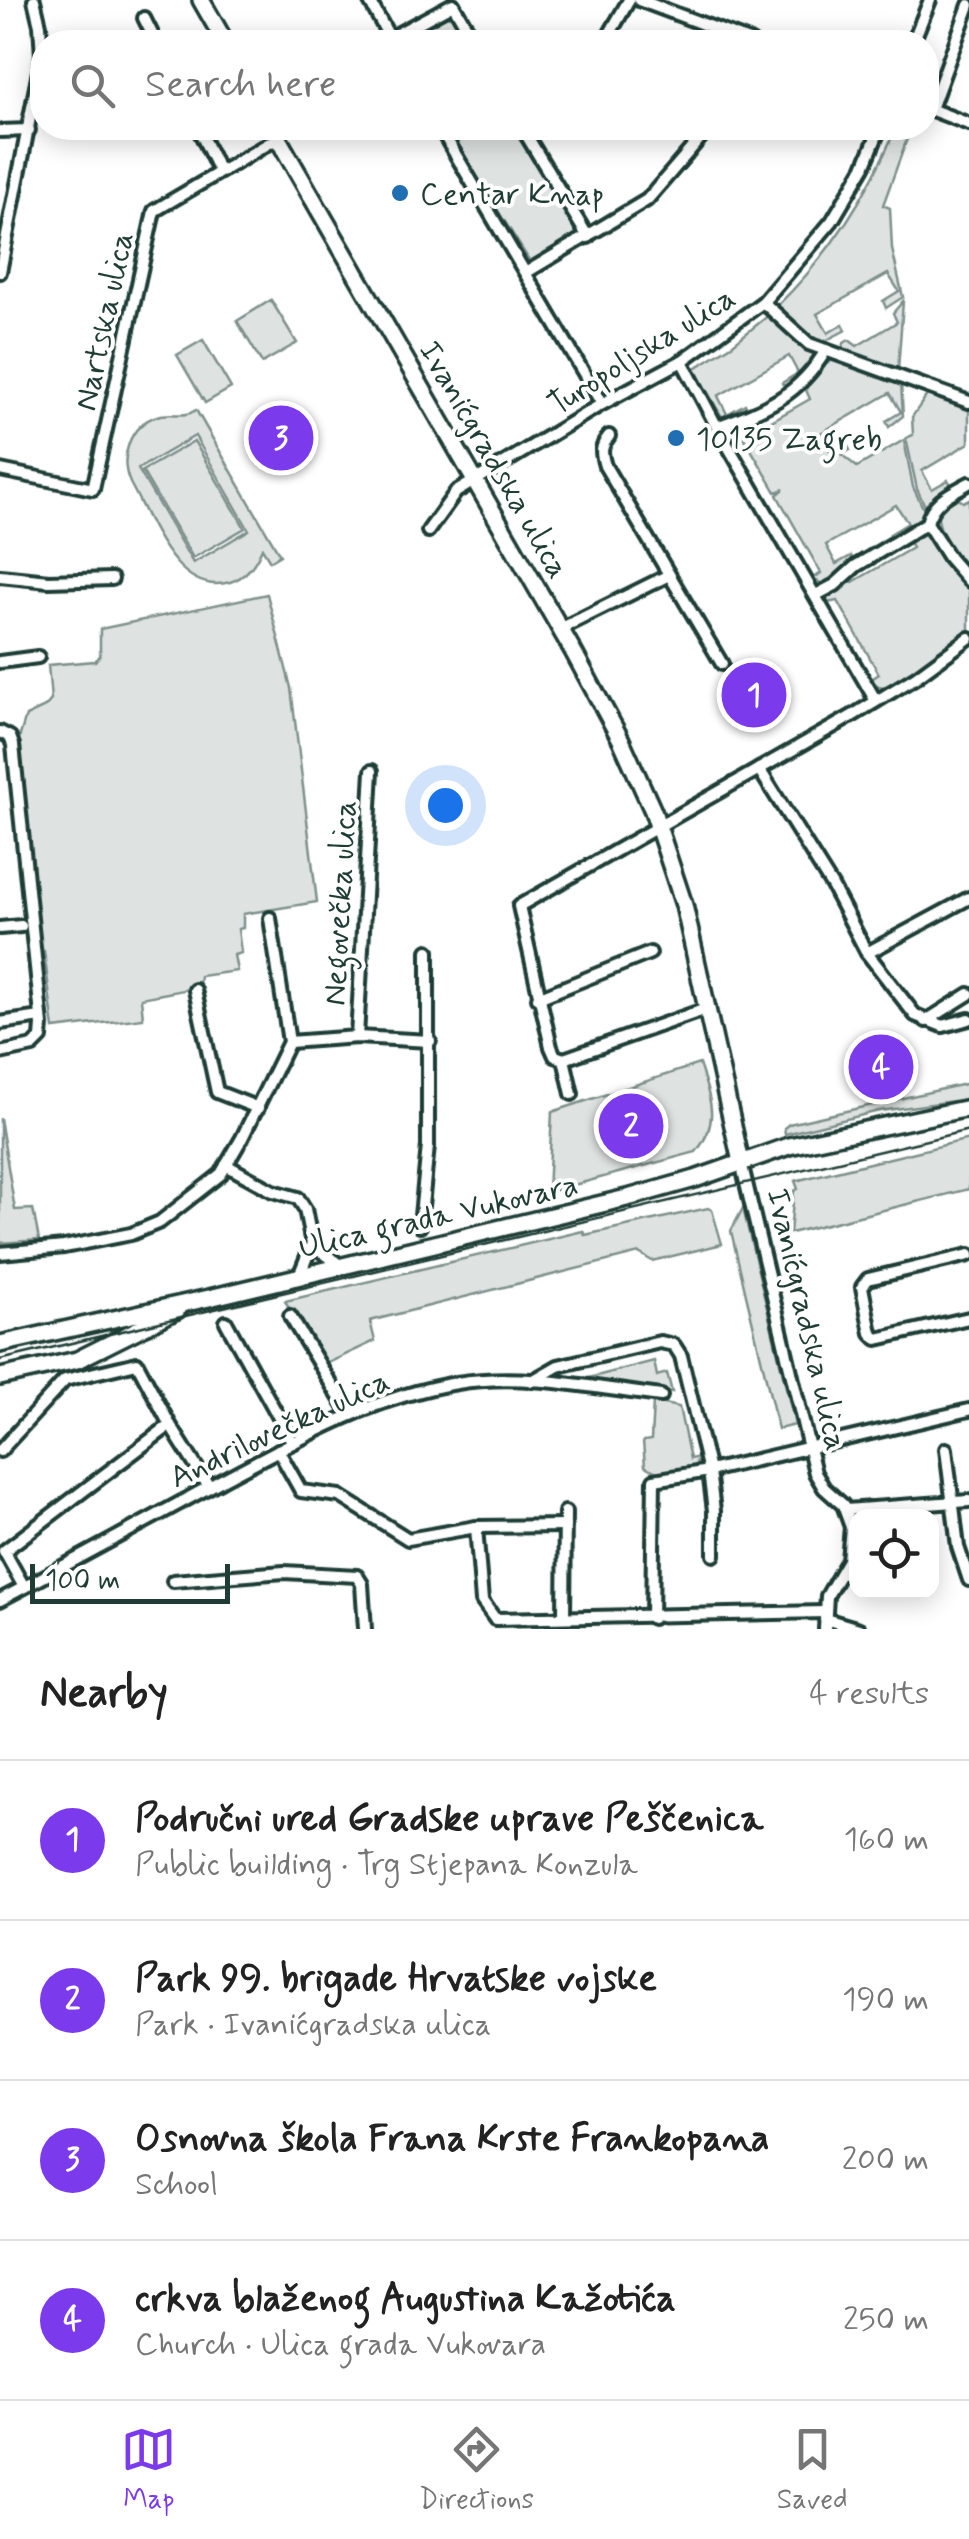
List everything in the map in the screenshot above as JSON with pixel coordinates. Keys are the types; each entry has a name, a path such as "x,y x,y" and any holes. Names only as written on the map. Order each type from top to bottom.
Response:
{"street":[{"path":"34,0 40,30"},
{"path":"201,0 217,30"},
{"path":"369,0 386,30"},
{"path":"612,30 628,0"},
{"path":"638,0 719,30"},
{"path":"919,30 930,0"},
{"path":"408,30 456,2 469,30"},
{"path":"939,83 969,5"},
{"path":"144,18 150,30"},
{"path":"939,113 969,124"},
{"path":"0,272 30,124"},
{"path":"0,131 29,130"},
{"path":"204,140 220,171"},
{"name":"Nartska ulica","path":"0,470 93,489 154,211 265,140"},
{"name":"Ivanićgradska ulica","path":"279,140 560,628 621,740 659,824 709,1008 808,1449 819,1482 846,1510"},
{"path":"447,140 602,404"},
{"path":"529,140 588,237"},
{"path":"528,272 647,200 698,140"},
{"name":"Turopoljska ulica","path":"428,532 451,498 477,479 682,361 763,302 832,221 875,140"},
{"path":"763,302 796,335 826,350 969,402"},
{"path":"717,427 745,417 801,386 826,350"},
{"path":"682,361 876,701"},
{"path":"609,436 601,453 606,466 722,664"},
{"path":"816,594 927,523 931,509 942,498 969,483"},
{"path":"927,523 949,558 969,580"},
{"path":"560,628 669,575"},
{"path":"0,576 49,581 112,580"},
{"path":"709,1008 564,1059 556,1056 538,998 519,906 876,701 969,638"},
{"path":"0,662 38,657"},
{"path":"0,732 10,736 13,744 41,1017 41,1038 33,1046 0,1053"},
{"path":"759,768 832,886 867,954 915,1015 943,1026 969,1019"},
{"name":"Negovečka ulica","path":"357,1036 372,772"},
{"path":"867,954 969,898"},
{"path":"0,1253 131,1234 160,1222 185,1205 226,1165 289,1042 270,918"},
{"path":"0,928 21,926"},
{"path":"420,1226 428,1146 428,951"},
{"path":"538,998 650,953"},
{"path":"195,990 217,1092 258,1108"},
{"path":"926,1021 969,994"},
{"path":"0,1024 41,1017"},
{"path":"289,1042 357,1036 430,1041"},
{"path":"564,1059 572,1094"},
{"name":"Ulica grada Vukovara","path":"0,1344 632,1196 790,1146 969,1108"},
{"path":"226,1165 273,1190 298,1198 305,1209 312,1244 299,1276"},
{"path":"312,1244 341,1266"},
{"path":"969,1255 868,1279 862,1287 871,1333 877,1339 969,1318"},
{"name":"Ulica grada Vukovara","path":"0,1378 77,1360 209,1298"},
{"path":"290,1316 350,1415"},
{"path":"226,1322 293,1443"},
{"path":"532,1382 558,1366 660,1342 674,1345 708,1471 714,1511 714,1555"},
{"path":"0,1451 65,1380 137,1363 209,1488"},
{"name":"Andrilovečka ulica","path":"0,1600 278,1450 386,1401 460,1382 532,1382 661,1396"},
{"path":"652,1618 654,1480 808,1449 969,1410"},
{"path":"24,1587 4,1551 170,1425"},
{"path":"946,1449 958,1547 969,1580"},
{"path":"278,1450 301,1491 340,1496 404,1537 416,1539 476,1527 565,1526"},
{"path":"825,1620 830,1589 849,1553 846,1510 969,1501"},
{"path":"564,1617 565,1512"},
{"path":"476,1527 482,1601 495,1618 825,1620 859,1629"},
{"path":"173,1581 284,1572 357,1576 362,1584 364,1629"}],"shaded area":[{"path":"453,13 463,30 422,30"},
{"path":"454,140 526,140 577,228 577,235 529,260"},
{"path":"890,140 907,140 883,205 890,208 892,249 903,297 886,308 883,301 899,291 888,274 817,314 828,333 843,324 846,330 823,342 815,340 797,329 778,305 815,265 873,177"},
{"path":"271,300 297,343 262,363 237,321"},
{"path":"903,301 898,370 842,350 849,340 857,346 897,322 893,313"},
{"path":"769,315 792,339 815,354 815,362 787,391 782,383 798,373 789,356 718,396 727,414 745,404 748,412 722,417 694,369"},
{"path":"203,340 231,388 205,403 177,355"},
{"path":"836,359 901,383 903,416 889,427 886,421 901,412 890,393 819,434 831,452 846,443 850,450 842,455 857,467 904,440 913,487 926,514 922,522 894,539 890,534 908,523 896,505 826,545 836,564 851,556 855,562 823,584 813,579 821,573 777,495 784,489 776,492 742,434 733,438 731,430 741,421 753,423 757,429 810,399 806,390 810,381"},
{"path":"927,395 969,408 969,443 922,471 932,489 948,480 952,486 933,498 927,510 917,489 906,438 913,435 912,417"},
{"path":"196,410 280,555 270,561 262,548 250,569 230,582 211,584 180,567 156,534 127,473 126,453 139,427 157,416","holes":["195,436 249,530 193,563 138,469"]},
{"path":"194,441 245,528 193,558 142,471"},
{"path":"955,496 963,502 969,499 969,571 948,543 938,520 944,502"},
{"path":"925,532 969,589 969,630 892,685 880,687 870,680 879,674 838,601 827,603 828,594 847,575 853,582 912,548 908,539"},
{"path":"267,594 291,688 317,902 243,914 243,928 238,929 241,953 234,955 237,971 200,976 199,987 141,998 143,1018 54,1029 44,951 39,950 18,742 26,716 51,700 48,665 95,661 100,656 100,629"},
{"path":"699,1064 711,1120 696,1152 548,1192 552,1112"},
{"path":"969,1083 969,1099 879,1111 785,1134 784,1128 789,1124"},
{"path":"0,1118 15,1210 33,1209 39,1240 0,1243"},
{"path":"969,1139 969,1189 790,1233 794,1191 798,1189 795,1181"},
{"path":"743,1208 795,1425 778,1429 731,1231"},
{"path":"712,1210 722,1244 652,1261 639,1253 370,1321 375,1341 324,1365 285,1301 583,1231 585,1235"},
{"path":"654,1361 657,1376 667,1373 672,1392 585,1379"},
{"path":"653,1402 679,1407 690,1459 699,1457 694,1467 669,1473 645,1466 643,1441 651,1440"}],"tram line":[{"path":"0,1360 969,1130"}],"place":[{"name":"Centar Knap","path":"400,193"},
{"name":"Osnovna škola Frana Krste Frankopana","path":"281,438"},
{"name":"10135 Zagreb","path":"676,438"},
{"name":"Područni ured Gradske uprave Peščenica","path":"754,695"},
{"name":"crkva blaženog Augustina Kažotića","path":"881,1067"},
{"name":"Park 99. brigade Hrvatske vojske","path":"631,1126"}]}
